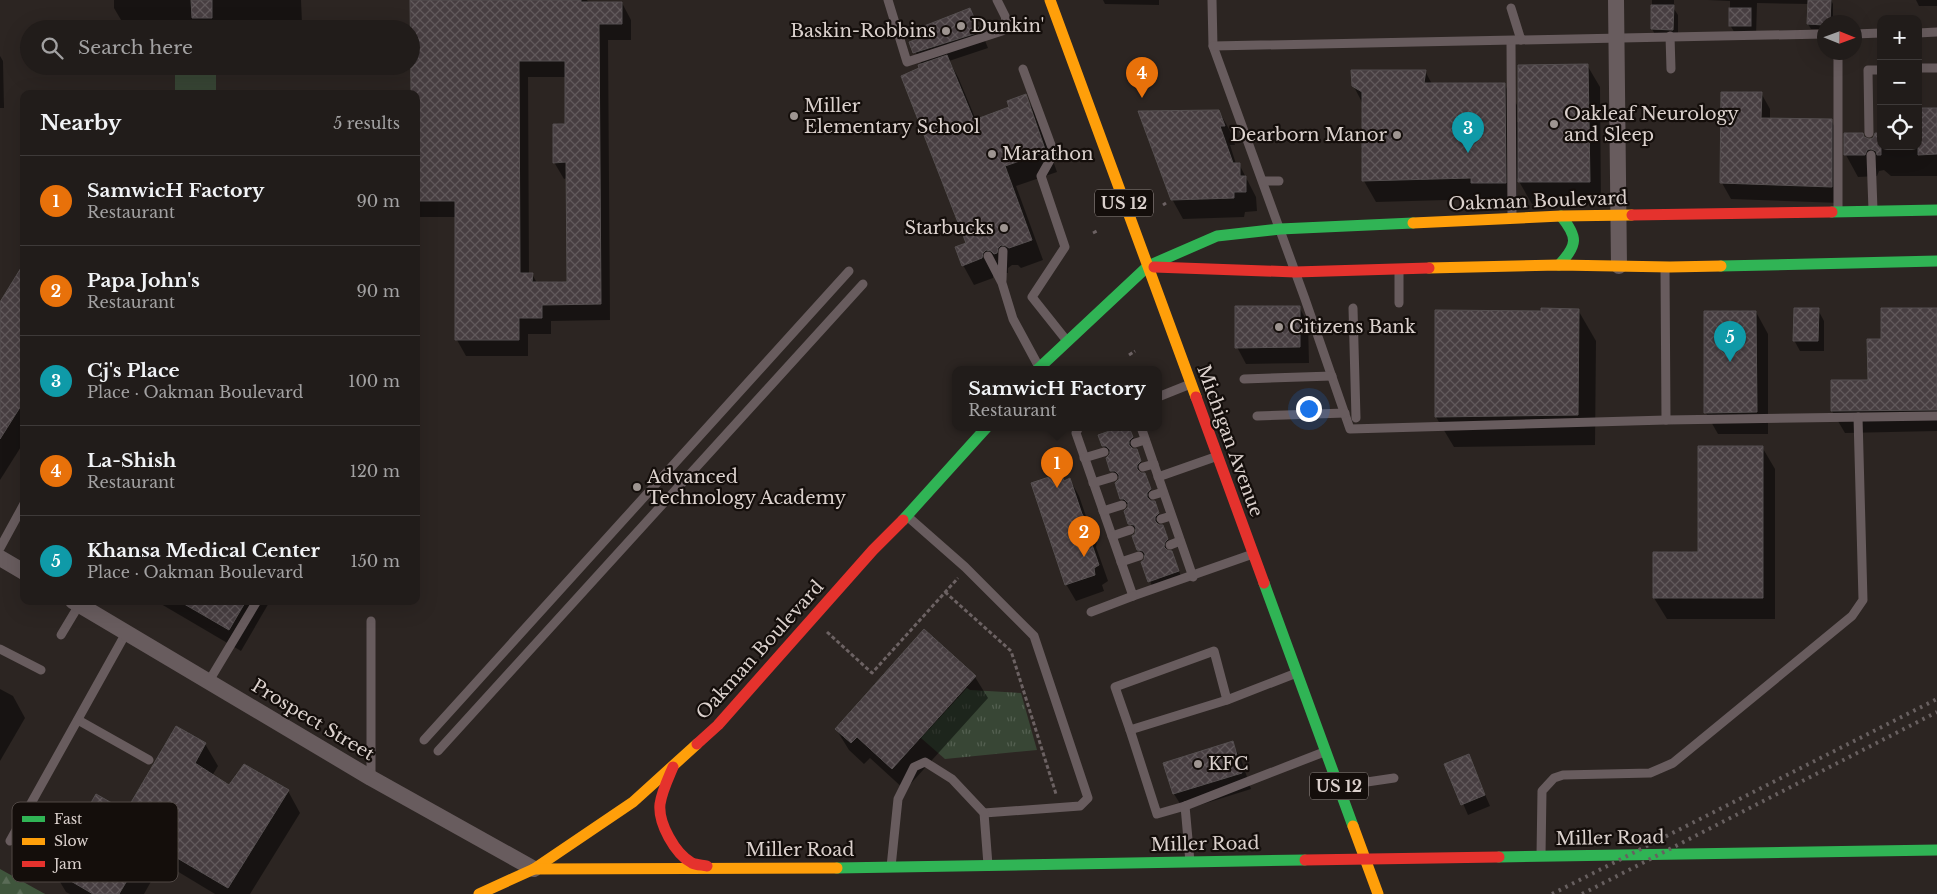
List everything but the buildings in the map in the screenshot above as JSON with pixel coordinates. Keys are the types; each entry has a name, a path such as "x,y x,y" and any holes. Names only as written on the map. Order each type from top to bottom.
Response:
{"main road":[{"name":"Michigan Avenue","path":"1050,0 1378,894"},
{"name":"Oakman Boulevard","path":"1042,366 1148,266 1217,236 1280,229 1561,216 1937,210"},
{"path":"1559,264 1571,253 1574,242 1572,229 1561,216"},
{"path":"1148,266 1295,272 1559,264 1665,267 1937,261"},
{"name":"Oakman Boulevard","path":"534,869 633,802 718,724 982,431"},
{"path":"675,764 666,782 660,805 663,826 674,846 692,863 724,868"},
{"name":"Miller Road","path":"479,894 534,869 891,867 1937,850"}],"street":[{"path":"1616,0 1619,266"},
{"path":"0,558 20,570"},
{"name":"Prospect Street","path":"79,605 371,778 534,869"}],"lane":[{"path":"888,0 907,62 1002,30 1006,24 1005,16 997,0"},
{"path":"1212,0 1217,10 1213,46 1263,181 1350,429 1666,420 1937,416"},
{"path":"1511,8 1521,40"},
{"path":"1922,33 1937,32"},
{"path":"1862,34 1877,33"},
{"path":"1213,46 1817,34"},
{"path":"1670,36 1670,69"},
{"path":"1511,41 1512,219"},
{"path":"1838,60 1838,212"},
{"path":"1922,68 1937,68"},
{"path":"1023,69 1054,153 1041,176 1065,247 1032,297 1068,342"},
{"path":"1869,133 1868,70 1877,70"},
{"path":"1870,155 1873,211"},
{"path":"1263,181 1279,181"},
{"path":"1002,283 1003,250"},
{"path":"988,256 1002,283 1013,319 1037,366"},
{"path":"1665,267 1666,420"},
{"path":"1398,269 1399,303"},
{"path":"424,740 849,271"},
{"path":"438,751 863,284"},
{"path":"1353,308 1356,418"},
{"path":"1244,380 1332,376"},
{"path":"1162,395 1191,384"},
{"path":"1257,416 1344,413"},
{"path":"1401,427 1402,417"},
{"path":"1541,856 1542,792 1554,778 1563,775 1650,773 1673,763 1856,611 1863,600 1858,417"},
{"path":"1077,431 1084,458 1133,596"},
{"path":"1143,431 1193,577"},
{"path":"1135,443 1146,440"},
{"path":"1084,458 1104,452"},
{"path":"1158,477 1217,456"},
{"path":"1143,467 1154,464"},
{"path":"1093,483 1113,477"},
{"path":"1153,495 1163,492"},
{"path":"1103,512 1122,505"},
{"path":"0,548 20,511"},
{"path":"906,516 965,567 1034,636 1088,798 1080,806 984,813"},
{"path":"1161,519 1172,516"},
{"path":"1112,536 1130,530"},
{"path":"1170,545 1180,542"},
{"path":"1091,612 1253,554"},
{"path":"1121,562 1139,556"},
{"path":"61,635 75,605"},
{"path":"209,682 255,605"},
{"path":"371,620 371,778"},
{"path":"32,802 126,633"},
{"path":"0,649 42,670"},
{"path":"1227,700 1214,651 1115,687 1157,814 1185,806 1326,752"},
{"path":"1130,730 1227,700 1297,674"},
{"path":"78,720 149,760"},
{"path":"891,867 898,799 914,767 925,762 952,779 984,813 988,865"},
{"path":"1339,786 1394,778"},
{"path":"1185,806 1190,862"},
{"path":"10,841 12,837"}],"path":[{"path":"1129,356 1135,351"},
{"path":"837,641 872,673 959,577"},
{"path":"945,592 1011,651 1054,785"}],"green space":[{"path":"175,75 216,75 216,90 175,90"},
{"path":"967,688 970,690 1021,693 1037,750 945,759 921,738"},
{"path":"0,869 12,876 12,882 23,882 45,894 0,894"}],"railway":[{"path":"1552,894 1937,699"},
{"path":"1582,894 1937,712"}],"traffic: fast":[{"path":"1832,212 1937,210"},
{"path":"1559,265 1570,252 1574,241 1571,230 1561,216"},
{"path":"1041,366 1148,266 1217,236 1280,229 1413,223"},
{"path":"1721,266 1937,261"},
{"path":"903,520 983,431"},
{"path":"1264,583 1353,826"},
{"path":"1499,857 1937,850"},
{"path":"837,868 1305,860"}],"traffic: slow":[{"path":"1050,0 1196,397"},
{"path":"1413,223 1561,216 1632,215"},
{"path":"1429,268 1559,265 1721,266"},
{"path":"534,869 633,802 697,744"},
{"path":"1353,826 1378,894"},
{"path":"479,894 534,869 837,868"}],"traffic: jam":[{"path":"1632,215 1832,212"},
{"path":"1154,267 1295,272 1429,268"},
{"path":"1196,397 1264,583"},
{"path":"697,744 718,725 873,550 903,520"},
{"path":"673,767 665,785 660,804 660,812 665,829 674,845 686,859 692,863 707,866"},
{"path":"1305,860 1499,857"}],"place":[{"name":"Dunkin'","path":"961,26"},
{"name":"Baskin-Robbins","path":"946,31"},
{"name":"La-Shish","path":"1142,98"},
{"name":"Miller Elementary School","path":"794,116"},
{"name":"Oakleaf Neurology and Sleep","path":"1554,124"},
{"name":"Dearborn Manor","path":"1397,135"},
{"name":"Cj's Place","path":"1468,153"},
{"name":"Marathon","path":"992,154"},
{"name":"Starbucks","path":"1004,228"},
{"name":"Citizens Bank","path":"1279,327"},
{"name":"Khansa Medical Center","path":"1730,362"},
{"name":"Advanced Technology Academy","path":"637,487"},
{"name":"SamwicH Factory","path":"1057,488"},
{"name":"Papa John's","path":"1084,557"},
{"name":"KFC","path":"1198,764"}]}
